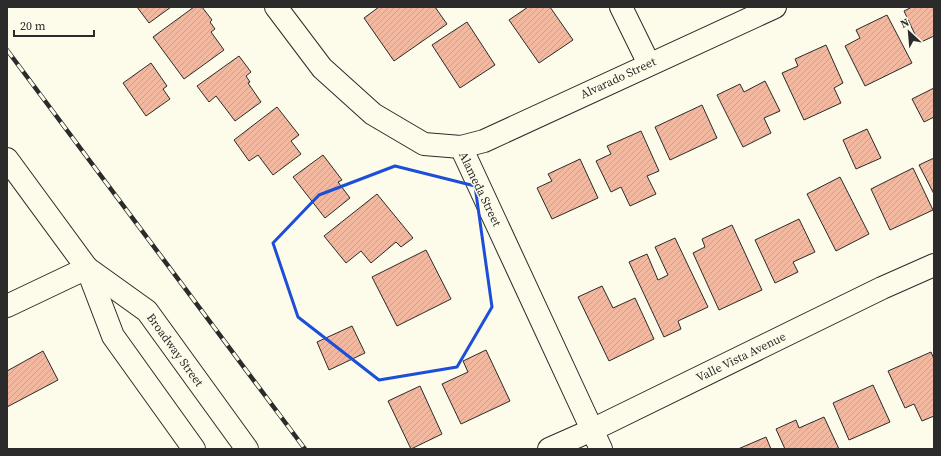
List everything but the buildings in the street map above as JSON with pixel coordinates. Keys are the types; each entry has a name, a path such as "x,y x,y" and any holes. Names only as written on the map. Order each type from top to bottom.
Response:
{"street":[{"name":"Alameda Street","path":"276,7 322,68 373,114 424,144 461,147 601,449"},
{"path":"621,7 650,64"},
{"name":"Alvarado Street","path":"461,147 484,141 775,7"},
{"name":"Broadway Street","path":"7,159 87,268 113,336 194,449"},
{"name":"Valle Vista Avenue","path":"549,449 592,430 875,291 934,265"},
{"path":"7,306 87,268"},
{"name":"Broadway Street","path":"87,268 147,311 247,449"}],"highlighted area":[{"path":"395,166 475,186 492,307 457,367 379,380 298,317 273,243 319,195"}],"railway":[{"path":"7,50 305,449"}]}
